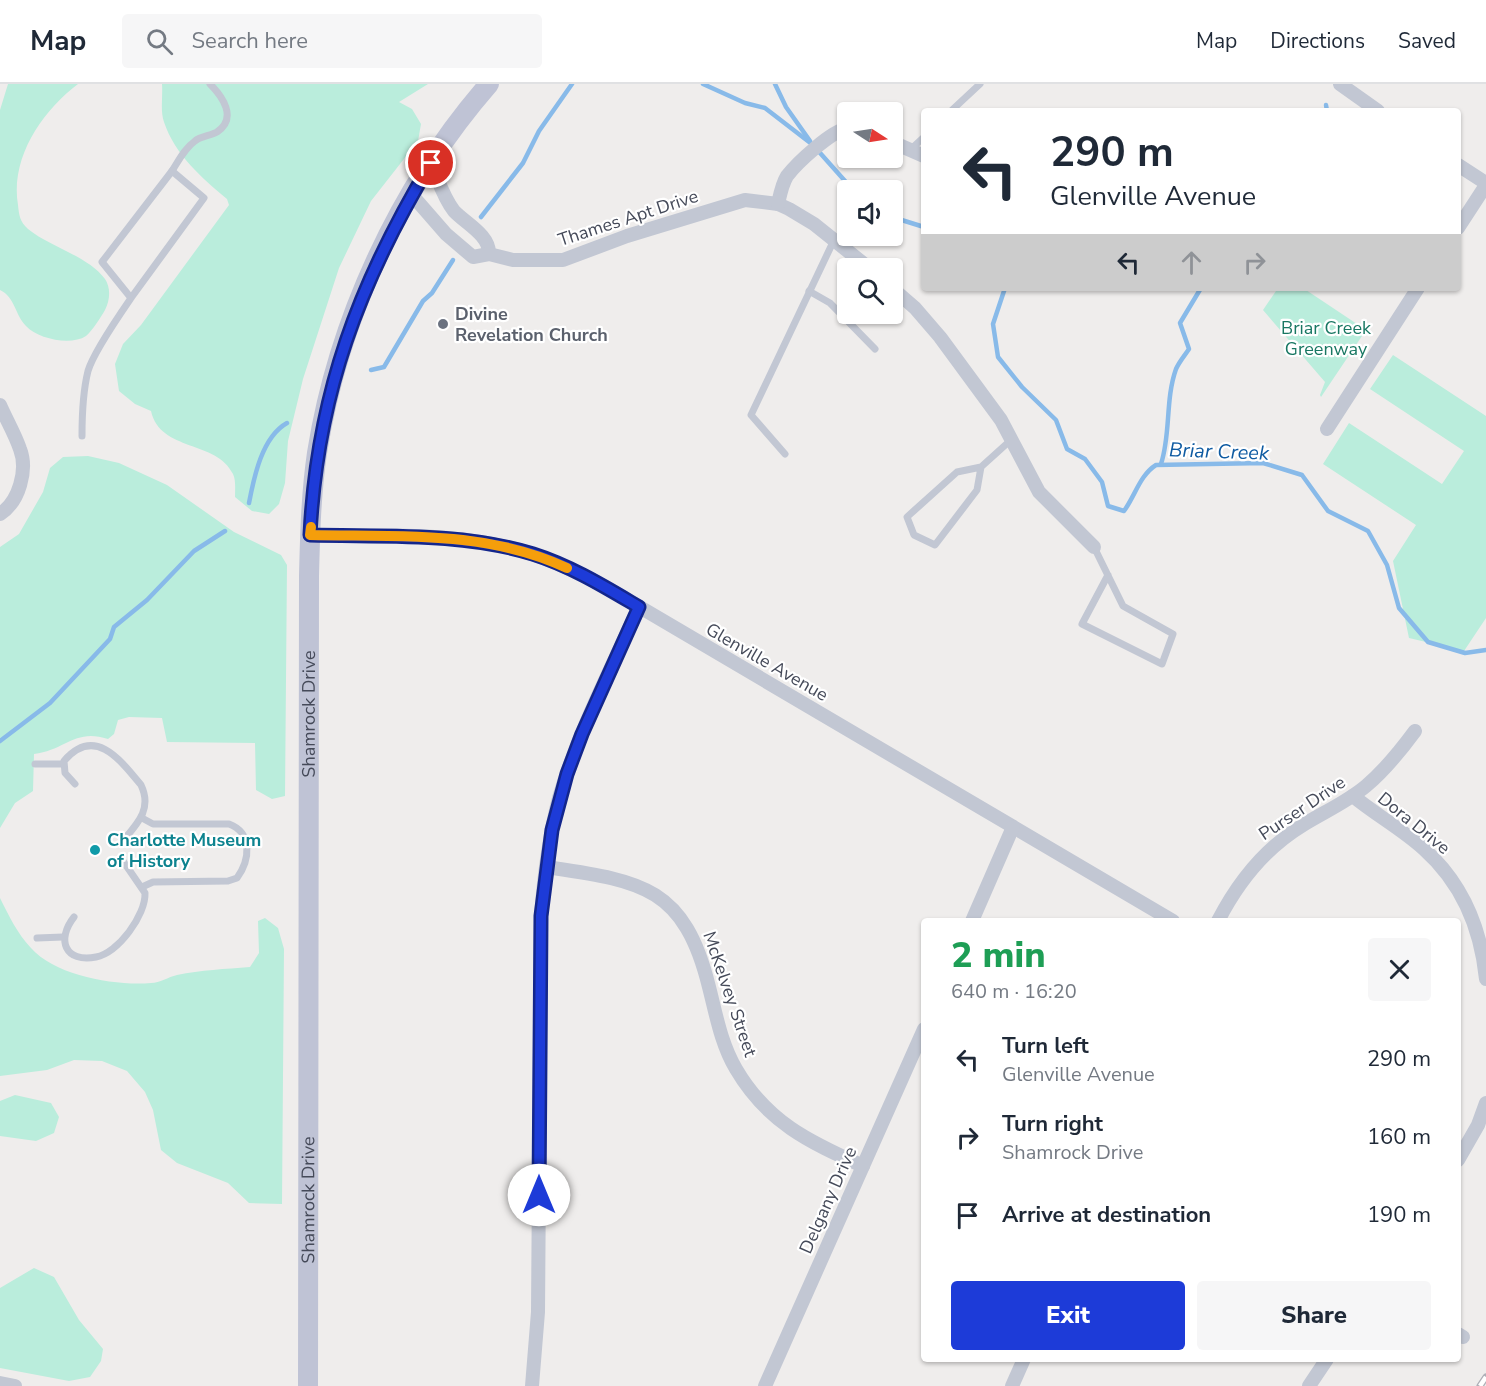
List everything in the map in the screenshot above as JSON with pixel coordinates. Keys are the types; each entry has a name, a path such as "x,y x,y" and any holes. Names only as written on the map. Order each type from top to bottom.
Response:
{"street":[{"name":"Shamrock Drive","path":"308,1386 310,535 318,453 342,351 370,274 445,139 489,84"},
{"path":"1340,84 1374,108"},
{"path":"778,204 786,178 826,140 837,134"},
{"path":"903,146 921,154"},
{"path":"431,163 446,200 467,225 484,238 489,254"},
{"path":"1461,167 1486,184 1461,223"},
{"name":"Thames Apt Drive","path":"412,195 466,254 480,257 489,254 513,260 563,260 627,236 745,200 778,204 814,224 856,258"},
{"path":"1327,429 1416,291"},
{"path":"903,298 940,337 1001,420 1039,492 1094,547"},
{"path":"0,405 21,451 23,465 18,492 13,502 0,514"},
{"name":"Glenville Avenue","path":"310,535 439,538 503,546 557,563 639,607 1168,918"},
{"path":"532,1386 538,1311 541,916 546,867 552,830 567,774 582,734 639,607"},
{"name":"Purser Drive","path":"1220,918 1245,877 1264,856 1301,826 1353,796 1398,754 1415,731"},
{"name":"Dora Drive","path":"1353,796 1424,849 1446,872 1474,920 1483,950 1486,979"},
{"path":"973,918 1013,827"},
{"name":"McKelvey Street","path":"546,867 627,881 655,894 674,910 696,942 722,1038 743,1081 762,1105 786,1128 815,1145 863,1166"},
{"name":"Delgany Drive","path":"765,1386 921,1036"},
{"path":"1461,1155 1478,1125 1486,1103"},
{"path":"1012,1386 1023,1362"},
{"path":"1309,1386 1325,1362"},
{"path":"0,1383 15,1386"}],"lane":[{"path":"131,298 102,262 196,140 217,132 224,124 228,110 224,98 210,84"},
{"path":"954,108 980,84"},
{"path":"911,149 921,140"},
{"path":"82,436 82,411 89,369 131,298 204,198 172,171"},
{"path":"785,454 751,415 834,240"},
{"path":"809,291 830,303 875,349"},
{"path":"981,467 977,490 935,545 914,535 907,517 957,472 981,467 1012,439"},
{"path":"1094,547 1108,575 1123,606 1173,634 1162,664 1082,624 1108,575"},
{"path":"35,764 63,764 79,746 97,745 106,749 141,785 146,800 142,818 121,843"},
{"path":"63,764 65,773 75,784"},
{"path":"142,818 153,824 229,824 239,828 244,835 248,852 244,869 237,878 228,881 153,882 142,887"},
{"path":"74,917 63,937 68,950 78,956 88,958 107,952 136,923 145,901 142,887 121,858"},
{"path":"37,938 63,937"}],"green space":[{"path":"8,84 78,84 52,108 32,137 24,153 17,187 19,215 25,226 89,264 107,283 109,294 105,310 91,331 80,339 55,340 31,331 22,322 9,297 0,290 0,110"},
{"path":"162,84 428,84 399,102 412,109 421,124 418,141 371,201 339,268 303,379 288,441 285,483 279,504 269,514 252,511 235,497 234,476 225,463 165,433 156,424 151,411 135,404 119,391 115,364 123,344 141,325 229,205 227,199 199,174 175,145 163,118"},
{"name":"Briar Creek Greenway","path":"1276,291 1308,291 1366,330 1321,397 1325,382 1263,310"},
{"name":"Briar Creek Greenway","path":"1393,355 1486,416 1486,618 1464,651 1409,638 1393,561 1416,525 1323,464 1349,423 1442,484 1464,451 1370,389"},
{"path":"88,456 119,463 167,485 234,532 281,555 287,565 285,796 272,799 256,790 255,743 167,742 162,718 129,717 118,720 114,734 108,739 87,736 34,754 33,791 15,803 0,828 0,547 19,534 43,492 50,468 63,457"},
{"path":"0,898 22,936 42,958 70,972 121,983 154,983 186,973 250,967 259,953 258,921 265,918 278,928 284,949 282,1204 249,1203 228,1183 177,1163 161,1150 153,1110 145,1092 127,1071 102,1061 74,1060 47,1070 0,1076"},
{"path":"15,1095 51,1103 59,1117 54,1133 36,1141 0,1136 0,1101"},
{"path":"34,1268 54,1277 79,1320 103,1349 101,1361 90,1377 69,1381 0,1368 0,1288"}],"waterway":[{"path":"481,217 523,163 539,131 572,84"},
{"name":"Briar Creek","path":"703,84 745,103 765,108 813,145 844,180"},
{"path":"775,84 786,107 810,141"},
{"name":"Briar Creek","path":"903,220 921,226"},
{"path":"371,370 384,367 423,301 432,293 453,260"},
{"name":"Briar Creek","path":"1004,291 993,324 998,357 1022,387 1056,420 1067,449 1085,459 1102,482 1108,506 1124,511 1142,480 1156,465 1263,463 1302,475 1328,511 1368,531 1387,565 1399,608 1428,642 1465,653 1486,650"},
{"path":"1161,464 1173,381 1177,366 1189,349 1180,323 1199,291"},
{"path":"249,503 260,458 271,438 287,423"},
{"path":"0,741 50,703 110,639 114,627 147,600 194,551 225,531"}],"railway":[{"path":"1480,1386 1486,1377"}],"slow traffic":[{"path":"311,527 310,535 472,540 534,554 567,568"}],"place":[{"name":"Divine Revelation Church","path":"443,324"},
{"name":"Charlotte Museum of History","path":"95,850"}],"route":[{"path":"431,163 396,220 370,274 342,351 329,398 318,453 310,535 439,538 472,540 503,546 557,563 604,586 639,607 582,734 567,774 552,830 541,916 539,1195"}]}
